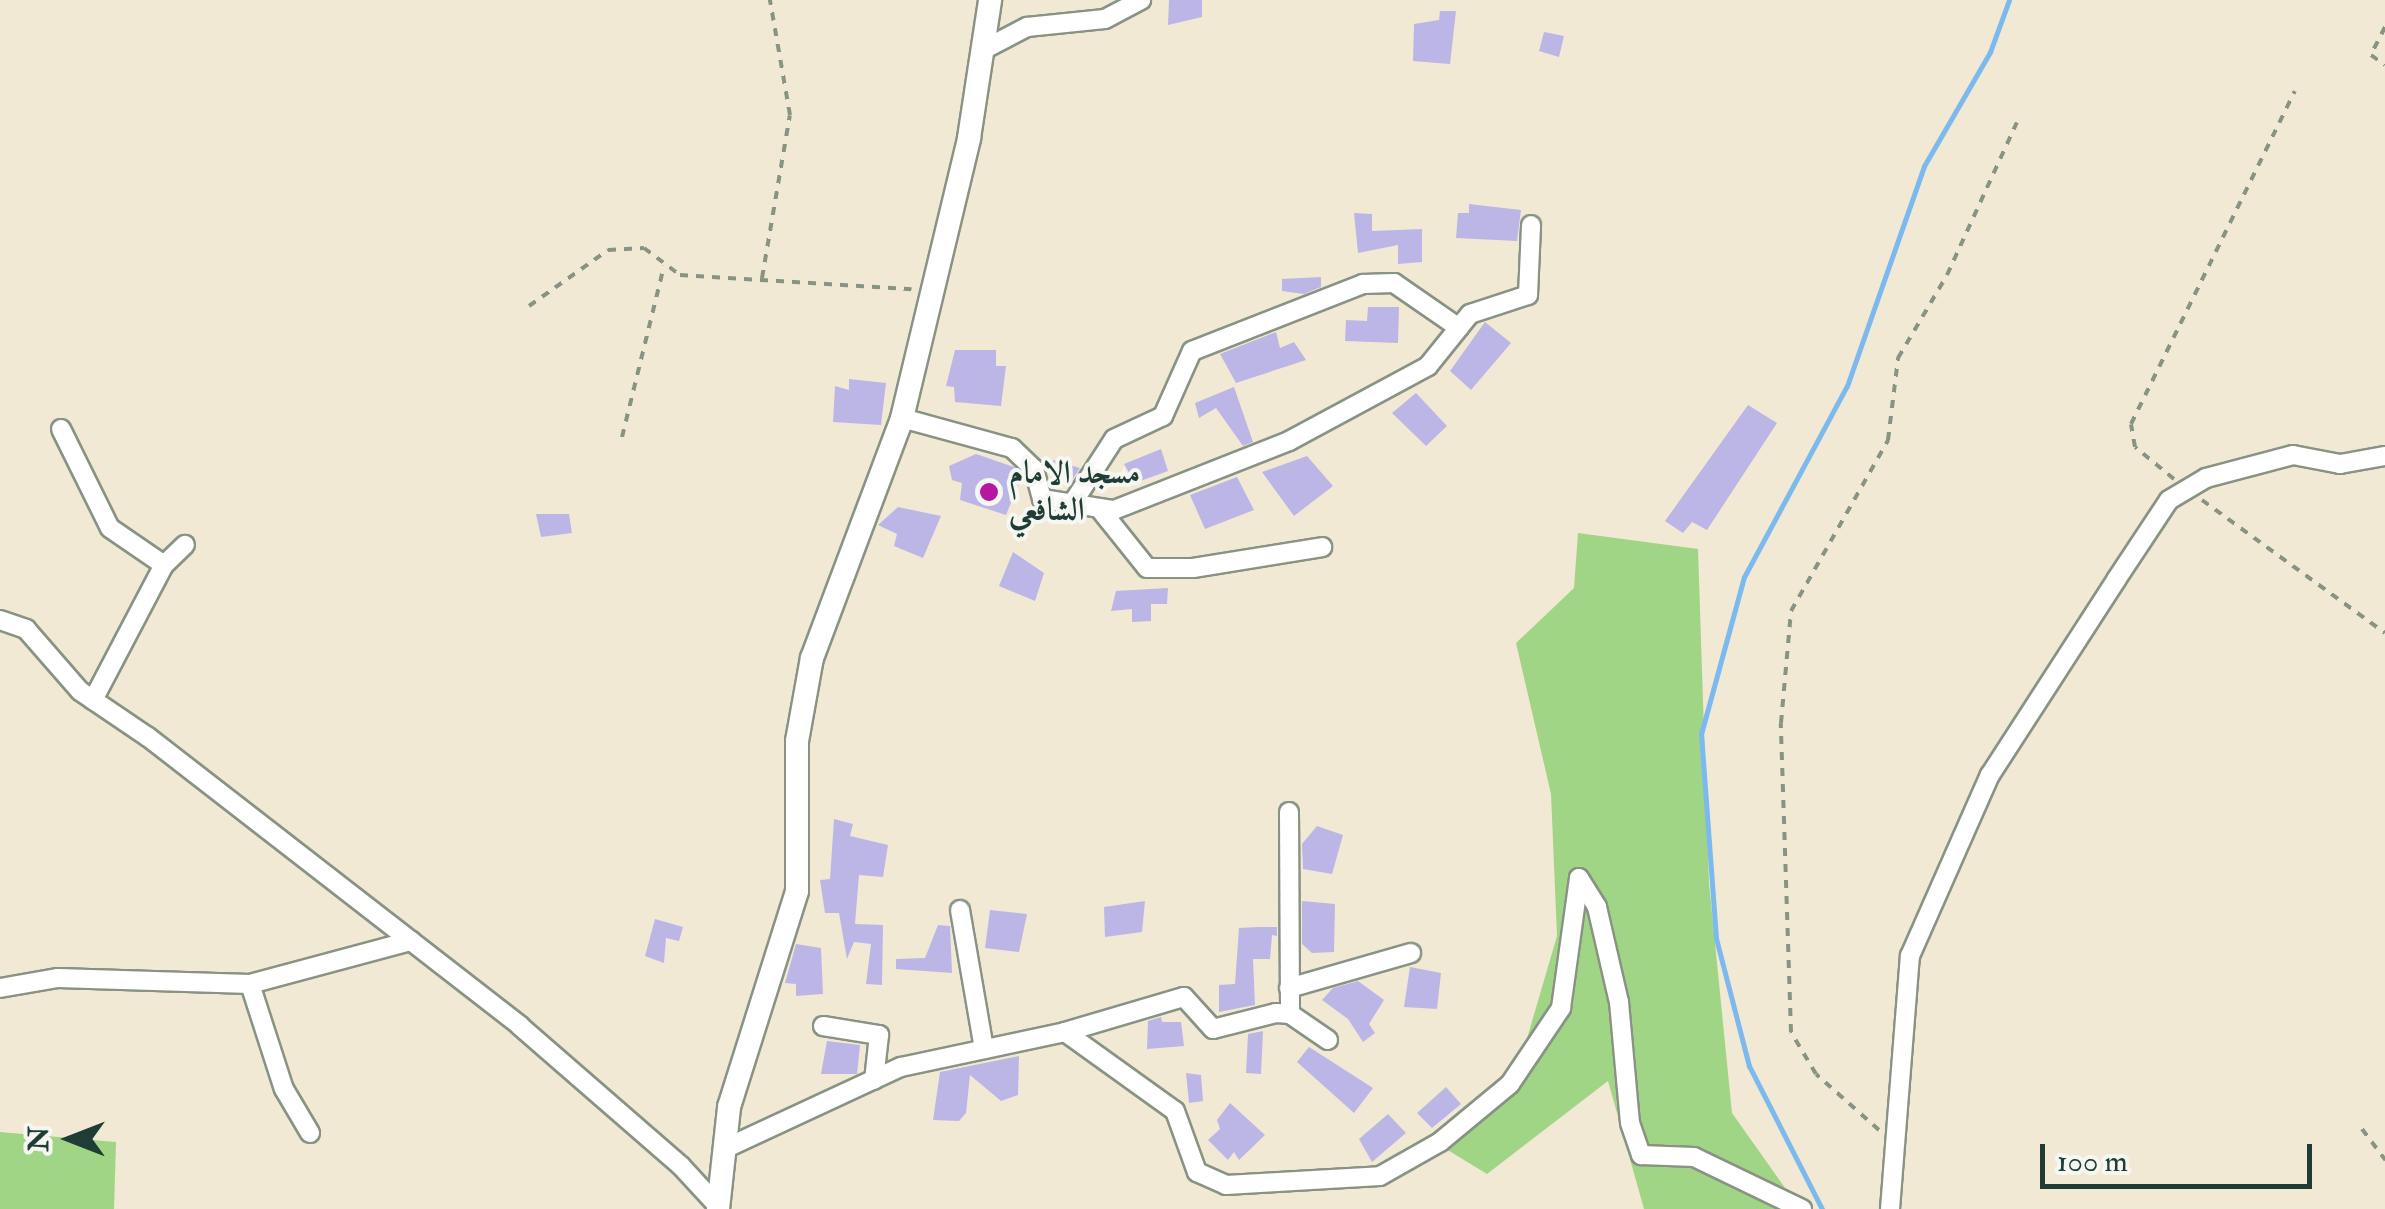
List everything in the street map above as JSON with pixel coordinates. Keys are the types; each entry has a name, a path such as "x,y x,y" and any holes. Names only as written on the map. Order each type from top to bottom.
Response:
{"street":[{"path":"718,1207 730,1108 797,892 797,741 812,658 902,418 983,50 990,0"},
{"path":"983,50 1026,28 1105,19 1140,0"},
{"path":"902,418 1012,448 1034,470 1042,500 1114,510 1289,441 1428,366 1470,314 1528,295 1531,225"},
{"path":"1072,504 1114,440 1163,416 1192,351 1363,284 1394,282 1459,328"},
{"path":"61,429 110,528 164,564"},
{"path":"1890,1209 1910,956 1990,776 2169,500 2293,455 2340,464 2385,456"},
{"path":"1099,508 1147,568 1193,568 1322,547"},
{"path":"92,700 164,564 186,545"},
{"path":"0,620 26,629 92,700 520,1026 681,1166 718,1207"},
{"path":"1288,812 1290,1014"},
{"path":"1065,1032 1175,1110 1197,1172 1226,1185 1380,1176 1440,1142 1510,1084 1560,1008 1579,878 1597,907 1618,1002 1630,1123 1641,1155 1694,1156 1802,1209"},
{"path":"960,910 984,1049"},
{"path":"0,988 58,978 250,984 411,941"},
{"path":"1289,988 1411,953"},
{"path":"250,984 284,1089 310,1133"},
{"path":"724,1149 874,1080 984,1049 1065,1032 1184,997 1213,1028 1290,1014 1328,1040"},
{"path":"823,1026 878,1035 874,1080"}],"path":[{"path":"762,278 790,115 770,0"},
{"path":"2385,27 2371,55 2385,66"},
{"path":"2296,90 2132,424 2135,447 2385,633"},
{"path":"1894,1161 1873,1118 1816,1074 1791,1032 1782,723 1791,611 1888,440 1898,358 1946,275 2017,122"},
{"path":"530,306 608,250 644,248 680,275 932,290"},
{"path":"622,436 665,264"},
{"path":"2362,1129 2385,1160"}],"green space":[{"path":"1578,533 1698,549 1709,883 1732,1113 1800,1209 1644,1209 1608,1081 1487,1174 1446,1149 1521,1059 1557,936 1551,794 1516,643 1574,588"},
{"path":"0,1132 116,1142 114,1209 0,1209"}],"building":[{"path":"1169,0 1202,0 1202,17 1168,25"},
{"path":"1440,11 1456,11 1450,64 1413,61 1414,24 1439,20"},
{"path":"1544,32 1564,36 1559,57 1539,51"},
{"path":"1469,204 1521,210 1517,241 1456,238 1458,213 1469,213"},
{"path":"1354,213 1372,214 1372,231 1422,229 1422,262 1398,264 1398,245 1358,253"},
{"path":"1321,277 1321,287 1304,294 1282,291 1282,279"},
{"path":"1368,307 1399,307 1398,343 1345,341 1346,320 1367,321"},
{"path":"1485,322 1511,343 1471,390 1450,371"},
{"path":"1276,332 1280,348 1294,342 1306,360 1236,383 1220,354"},
{"path":"955,350 996,350 996,366 1006,366 1001,406 955,402 954,387 946,386"},
{"path":"849,379 886,383 881,425 833,422 835,386 849,390"},
{"path":"1234,387 1253,442 1243,446 1216,408 1199,418 1195,403"},
{"path":"1416,393 1447,426 1426,446 1392,413"},
{"path":"1748,405 1777,423 1707,530 1692,522 1683,533 1665,521"},
{"path":"1161,449 1168,471 1135,483 1124,464"},
{"name":"مسجد الامام الشافعي","path":"976,454 1014,467 1020,481 1006,515 960,500 962,483 952,480 949,466"},
{"path":"1307,456 1333,486 1294,516 1262,472"},
{"path":"1053,460 1080,468 1068,486 1051,483"},
{"path":"1237,477 1254,510 1205,529 1190,495"},
{"path":"898,507 941,516 923,558 894,546 897,534 878,525"},
{"path":"536,514 569,514 572,533 541,537"},
{"path":"1013,552 1044,573 1035,601 999,586"},
{"path":"1168,588 1167,604 1151,604 1151,621 1132,622 1132,609 1111,611 1116,591"},
{"path":"834,819 853,824 850,836 888,845 883,877 859,875 855,924 883,925 882,985 866,984 871,944 854,942 847,959 839,913 825,913 820,880 830,879"},
{"path":"1317,826 1343,835 1332,874 1303,869 1302,844"},
{"path":"1145,901 1142,932 1105,937 1104,907"},
{"path":"1302,901 1335,904 1334,952 1312,953 1302,944"},
{"path":"990,910 1027,914 1019,952 985,948"},
{"path":"655,919 683,927 679,941 666,938 664,963 645,956"},
{"path":"938,925 950,926 952,973 896,969 896,959 925,958"},
{"path":"1277,927 1277,936 1272,935 1270,959 1253,959 1255,1005 1219,1012 1219,985 1235,984 1239,928"},
{"path":"796,944 821,948 823,994 796,996 796,984 785,983"},
{"path":"1410,967 1441,973 1437,1009 1404,1007"},
{"path":"1358,981 1384,1000 1369,1024 1375,1033 1363,1042 1348,1019 1322,1000 1333,988"},
{"path":"1161,1017 1162,1022 1181,1022 1184,1046 1147,1049 1148,1021"},
{"path":"1263,1031 1261,1074 1246,1073 1248,1034"},
{"path":"827,1041 860,1045 857,1074 821,1074"},
{"path":"1309,1047 1373,1088 1354,1113 1297,1062"},
{"path":"1019,1056 1018,1095 1001,1101 970,1075 966,1113 959,1121 933,1120 940,1072"},
{"path":"1186,1073 1201,1075 1203,1101 1189,1103"},
{"path":"1446,1087 1461,1104 1432,1128 1417,1113"},
{"path":"1230,1103 1265,1135 1239,1160 1234,1152 1228,1160 1208,1140 1220,1129 1217,1120"},
{"path":"1388,1114 1406,1133 1372,1162 1359,1139"}],"waterway":[{"path":"1822,1209 1749,1066 1716,938 1701,734 1744,577 1847,386 1924,166 1990,52 2009,0"}],"place":[{"name":"مسجد الامام الشافعي","path":"989,492"}]}
